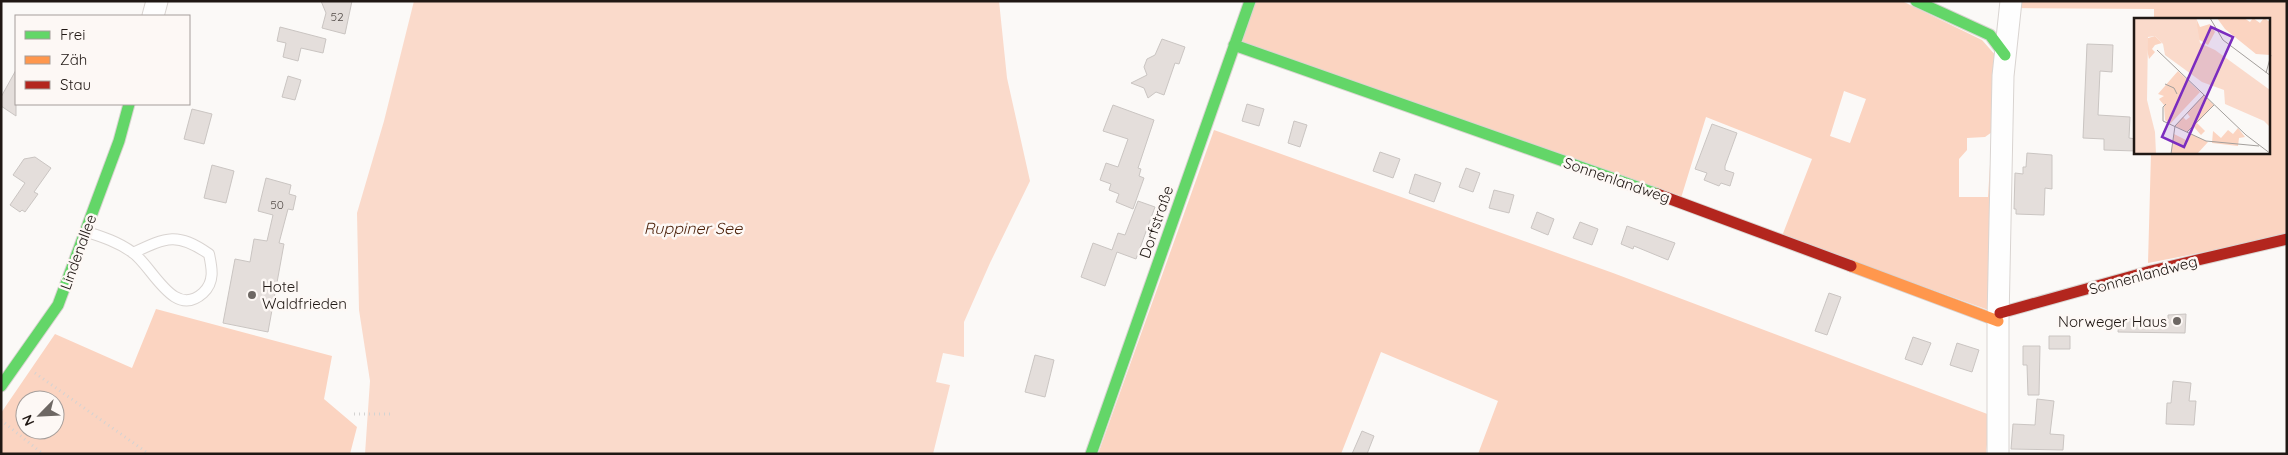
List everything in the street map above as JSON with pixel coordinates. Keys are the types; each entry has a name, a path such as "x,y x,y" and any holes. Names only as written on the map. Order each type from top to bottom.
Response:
{"street":[{"path":"153,15 157,1"},
{"name":"Dorfstraße","path":"1091,454 1250,1"},
{"path":"1916,1 1990,35 2004,65"},
{"path":"1998,454 2004,65 2011,1"},
{"name":"Sonnenlandweg","path":"1234,45 1999,317 2151,271 2287,240"},
{"name":"Lindenallee","path":"1,386 20,363 58,306 119,140 129,105"}],"lane":[{"path":"86,231 114,241 133,252 168,293 182,301 193,299 202,294 209,286 213,274 209,254 191,242 172,238 133,252"}],"path":[{"path":"20,363 149,454"},
{"path":"354,414 390,414"},
{"path":"1,420 43,454"}],"shaded area":[{"path":"1252,1 1902,1 1982,40 1997,57 1994,312 1782,236 1812,159 1706,117 1681,198 1236,44","holes":["1844,91 1866,99 1850,143 1830,136","1992,132 1988,197 1959,197 1959,159 1967,150 1967,138 1985,137"]},
{"path":"2014,1 2287,1 2287,236 2148,263 2151,154 2270,154 2270,18 2154,18 2154,9 2013,8"},
{"path":"1214,130 1613,273 1990,415 1986,454 1478,454 1498,401 1381,352 1341,454 1098,454"},
{"path":"156,309 332,356 324,399 357,427 350,454 1,454 1,413 15,393 15,440 65,440 65,390 17,390 55,334 132,368"}],"water":[{"name":"Ruppiner See","path":"414,1 999,1 1007,78 1030,181 964,322 964,357 943,353 936,382 950,385 933,454 365,454 370,381 359,310 357,213 384,121"}],"building":[{"path":"321,1 352,1 345,34 322,28 326,13"},
{"path":"280,27 326,39 323,53 301,48 298,61 283,57 286,43 277,41"},
{"path":"1162,39 1185,47 1179,64 1175,63 1164,95 1156,92 1148,98 1144,88 1131,83 1147,75 1144,67 1147,59 1155,55"},
{"path":"2087,44 2113,45 2112,72 2100,71 2098,115 2130,117 2129,138 2134,139 2134,151 2104,150 2104,139 2083,138"},
{"path":"15,72 16,116 1,106 1,97"},
{"path":"288,76 301,80 295,100 282,97"},
{"path":"1247,104 1264,109 1259,126 1242,121"},
{"path":"1113,105 1154,120 1138,168 1141,169 1139,176 1144,178 1133,209 1116,202 1119,194 1109,190 1111,184 1100,180 1106,163 1118,167 1128,139 1103,131"},
{"path":"192,109 212,114 204,144 184,139"},
{"path":"1294,121 1307,125 1300,147 1288,143"},
{"path":"1712,124 1737,133 1725,166 1725,170 1734,173 1730,186 1721,183 1719,186 1704,180 1707,173 1695,169"},
{"path":"1380,152 1400,159 1393,178 1373,171"},
{"path":"2027,153 2052,155 2052,189 2045,188 2044,215 2016,214 2016,209 2014,209 2015,173 2023,174 2023,167 2026,167"},
{"path":"35,157 51,168 34,192 38,194 25,212 22,210 20,212 10,205 25,183 13,175 24,159"},
{"path":"212,165 234,171 226,203 204,198"},
{"path":"1466,168 1480,173 1473,192 1459,187"},
{"path":"1415,174 1441,183 1434,202 1409,193"},
{"path":"266,178 291,185 289,194 296,196 293,210 288,209 279,243 284,244 268,332 223,323 235,259 250,262 254,239 267,241 273,215 258,211"},
{"path":"1494,190 1514,195 1509,213 1489,208"},
{"path":"1138,201 1155,207 1136,259 1117,252 1105,286 1081,277 1093,243 1112,250 1118,233 1125,235"},
{"path":"1537,212 1554,219 1548,235 1531,228"},
{"path":"1580,222 1598,229 1592,245 1573,238"},
{"path":"1627,226 1675,243 1668,260 1634,246 1633,249 1621,244"},
{"path":"1829,293 1841,297 1827,335 1815,331"},
{"path":"2186,314 2185,333 2118,332 2119,319 2168,319 2168,315"},
{"path":"2049,336 2070,336 2070,349 2049,349"},
{"path":"1913,337 1931,343 1922,365 1905,359"},
{"path":"1957,343 1979,350 1972,372 1950,365"},
{"path":"2023,346 2040,346 2039,395 2028,395 2027,365 2023,365"},
{"path":"1035,355 1054,360 1045,397 1025,392"},
{"path":"2173,381 2191,383 2189,401 2196,401 2194,425 2166,424 2167,403 2171,403"},
{"path":"2037,399 2054,401 2050,434 2064,435 2063,450 2011,449 2013,424 2035,425"},
{"path":"1362,431 1374,436 1367,454 1352,454"}],"traffic: fast":[{"path":"1091,454 1250,1"},
{"path":"1916,1 1990,35 2005,55"},
{"path":"1234,45 1657,194"},
{"path":"1,386 58,305 119,141 129,105"}],"traffic: slow":[{"path":"1851,266 1998,321"}],"traffic: jam":[{"path":"1657,194 1851,266"},
{"path":"2000,313 2151,271 2287,239"}],"place":[{"name":"Hotel Waldfrieden","path":"252,295"},
{"name":"Norweger Haus","path":"2177,321"}]}
